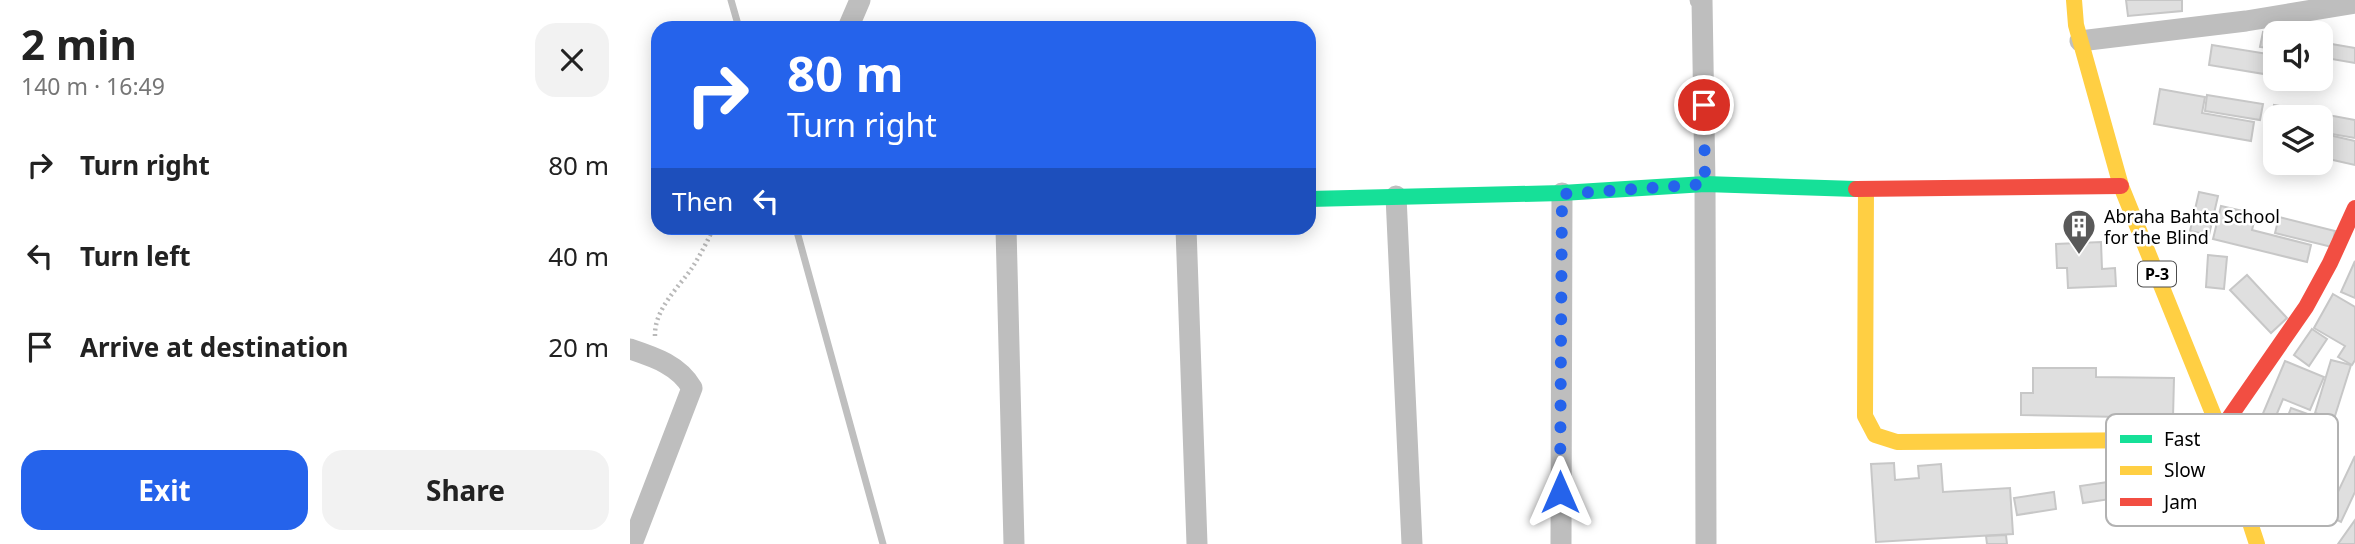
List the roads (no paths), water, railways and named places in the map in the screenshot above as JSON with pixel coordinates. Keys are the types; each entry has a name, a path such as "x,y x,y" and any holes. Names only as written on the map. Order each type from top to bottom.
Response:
{"street":[{"path":"851,21 860,0"},
{"path":"1700,0 1705,184 1706,544"},
{"name":"P-3","path":"2074,0 2080,41 2121,186 2213,414"},
{"path":"2080,41 2246,21 2355,3"},
{"path":"1316,200 1562,194 1705,184 1866,189 2121,186"},
{"path":"1866,189 1865,416 1875,435 1897,442 2106,440"},
{"path":"1561,544 1562,194"},
{"path":"1396,196 1412,544"},
{"path":"2233,414 2264,372 2314,292 2355,208"},
{"path":"1006,235 1014,544"},
{"path":"1185,235 1197,544"},
{"path":"630,349 685,374 692,388 632,544"},
{"name":"P-3","path":"2251,526 2257,544"}],"waterway":[{"path":"731,0 737,21"},
{"path":"798,235 883,544"}],"place":[{"name":"Abraha Bahta School for the Blind","path":"2079,256"}]}
